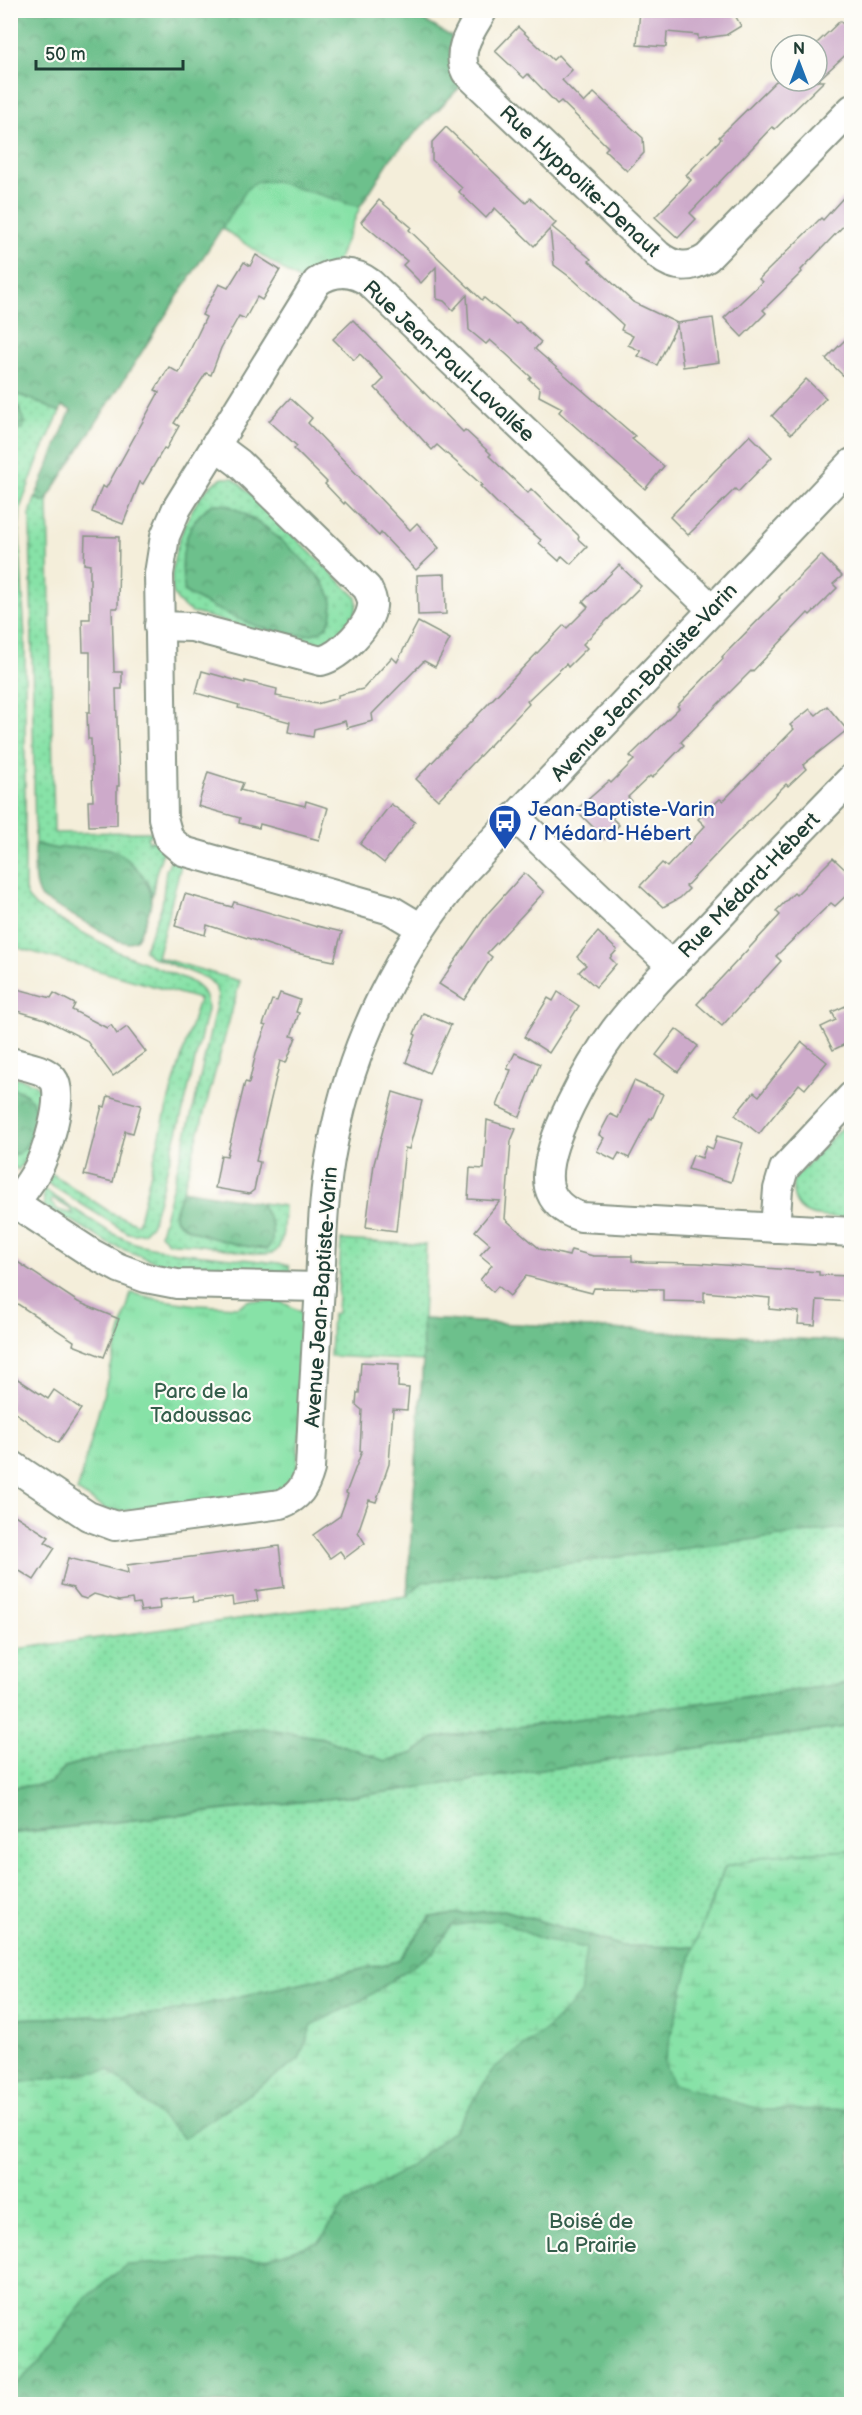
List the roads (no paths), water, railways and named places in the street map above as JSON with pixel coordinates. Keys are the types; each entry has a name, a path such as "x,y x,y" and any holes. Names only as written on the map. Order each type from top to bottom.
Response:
{"street":[{"name":"Rue Hyppolite-Denaut","path":"483,10 463,49 463,66 466,72 658,255 673,264 691,265 707,258 852,109"},
{"name":"Rue Jean-Paul-Lavallée","path":"421,928 391,910 183,851 169,838 163,818 159,626 160,554 177,508 309,291 325,277 344,273 355,274 370,283 712,609"},
{"path":"159,626 192,627 321,661 330,659 340,652 369,616 371,597 367,588 239,463 214,446"},
{"name":"Avenue Jean-Baptiste-Varin","path":"10,1464 88,1516 115,1526 281,1504 291,1501 303,1489 310,1468 322,1219 333,1141 358,1053 399,965 421,928 460,877 852,463"},
{"name":"Rue Médard-Hébert","path":"852,778 672,966 616,1028 582,1081 552,1157 549,1187 557,1202 571,1214 581,1217 852,1232"},
{"name":"Rue Médard-Hébert","path":"515,817 672,966"},
{"path":"10,1062 47,1074 53,1079 59,1094 42,1160 13,1201 98,1257 146,1278 177,1284 320,1287"},
{"path":"775,1228 778,1189 784,1169 852,1096"}],"place":[{"name":"Jean-Baptiste-Varin / Médard-Hébert","path":"505,850"}],"park label":[{"name":"Parc de la Tadoussac","path":"201,1403"},
{"name":"Boisé de La Prairie","path":"591,2233"}]}
